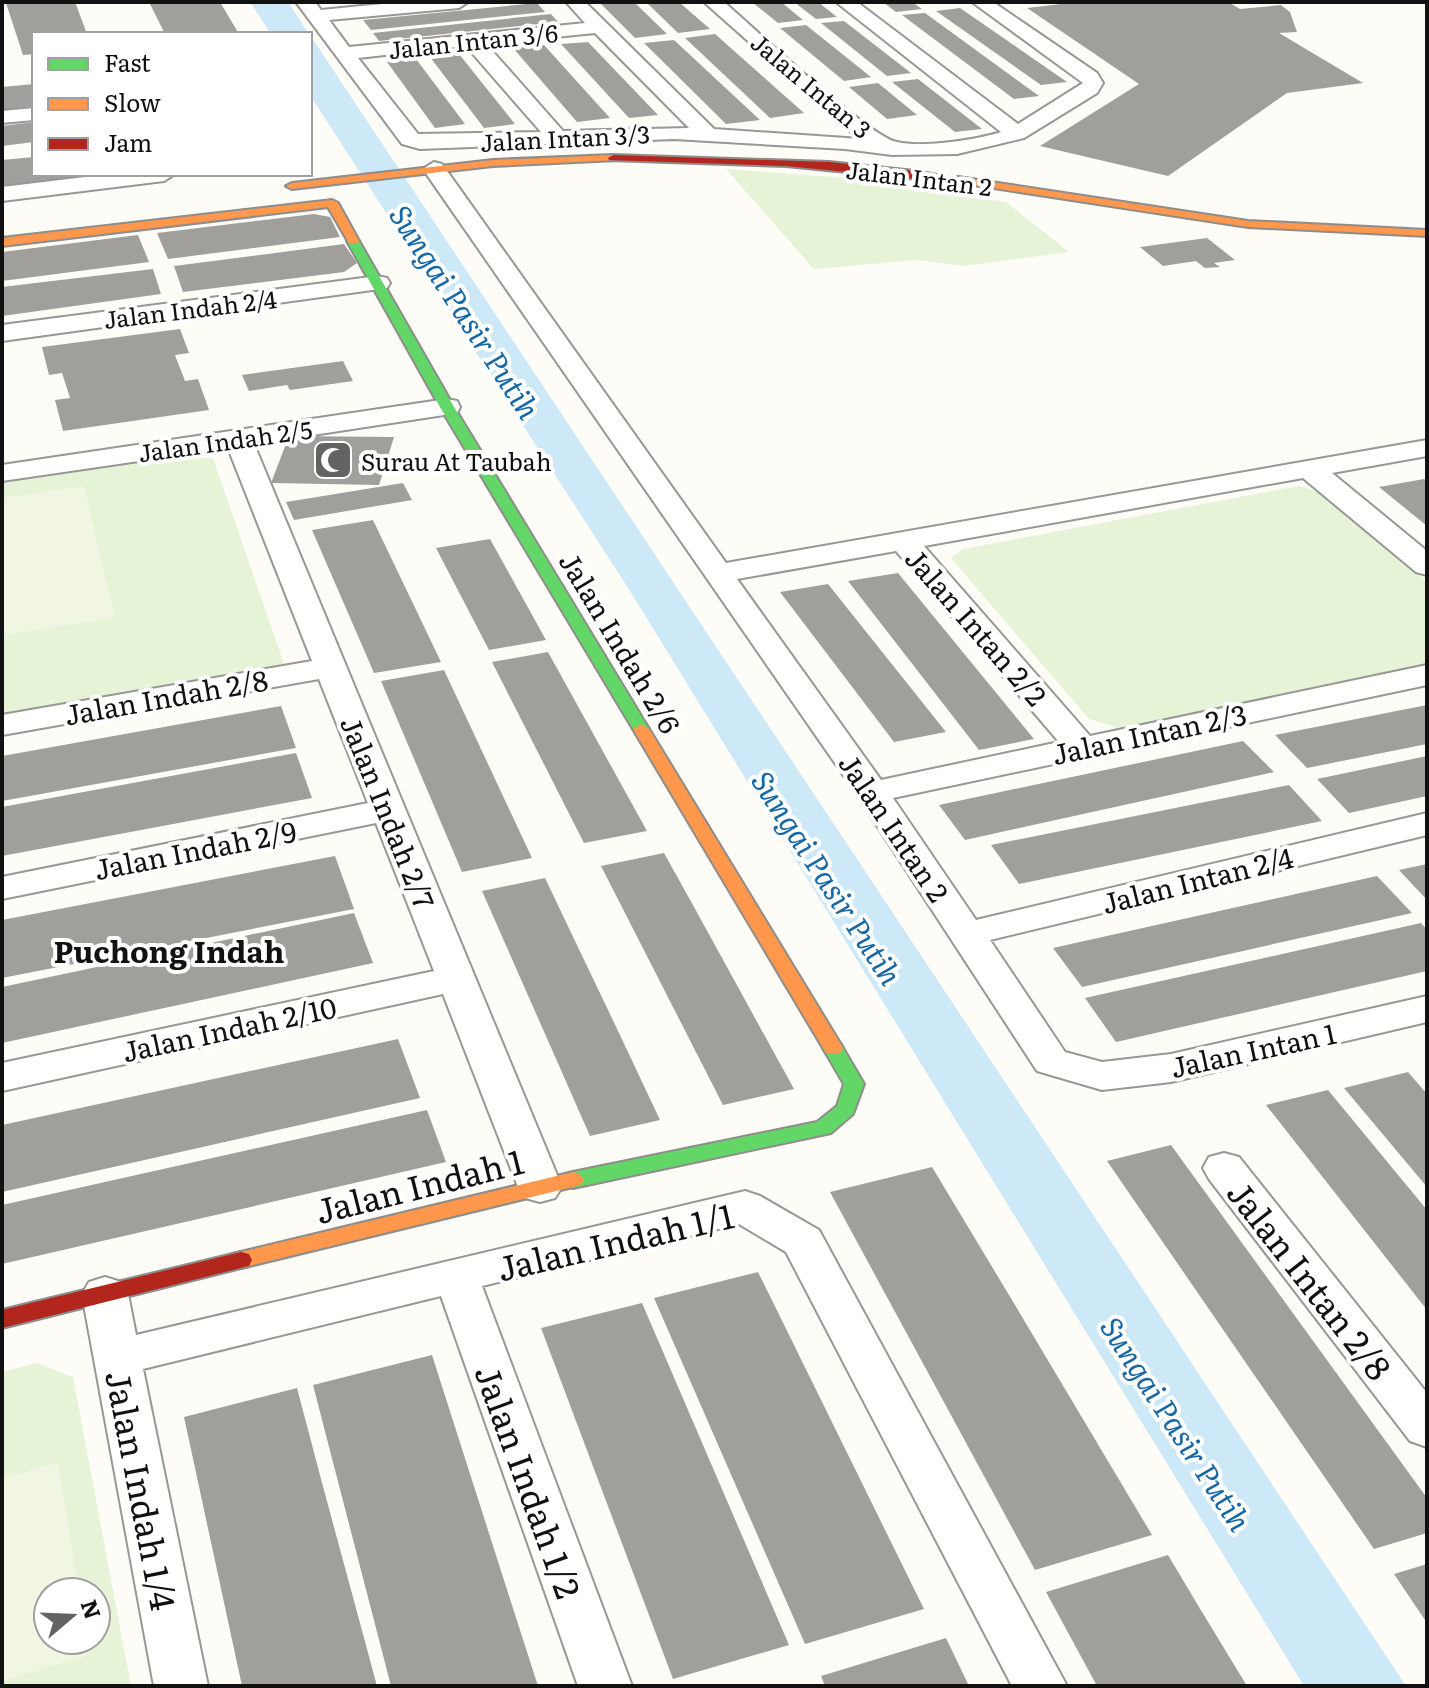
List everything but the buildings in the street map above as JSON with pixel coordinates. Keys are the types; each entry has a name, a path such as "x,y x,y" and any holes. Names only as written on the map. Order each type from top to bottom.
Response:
{"street":[{"path":"310,9 459,2"},
{"path":"575,2 707,134"},
{"name":"Jalan Intan 3","path":"713,2 854,125 892,149 905,172"},
{"path":"845,2 1017,134"},
{"name":"Jalan Intan 3/3","path":"310,9 410,139 434,143 636,133 707,134 892,149 957,148 988,143 1017,134 1090,89 1093,83 1090,77 981,2"},
{"name":"Jalan Intan 3/6","path":"346,53 600,27"},
{"path":"472,41 557,137"},
{"path":"2,117 32,114"},
{"name":"Jalan Intan 2","path":"274,188 572,158 721,158 905,172 1248,224 1427,233"},
{"name":"Jalan Intan 2","path":"421,171 718,573 872,792 1051,1062 1078,1070"},
{"path":"2,194 148,176"},
{"name":"Jalan Indah 2/6","path":"2,242 332,203 447,407 854,1084 846,1109"},
{"name":"Jalan Indah 2/4","path":"2,333 378,283"},
{"name":"Jalan Indah 2/5","path":"2,473 447,407"},
{"name":"Jalan Indah 2/7","path":"238,438 540,1187"},
{"path":"718,573 1427,448"},
{"path":"1309,469 1427,566"},
{"name":"Jalan Intan 2/2","path":"903,540 1081,747"},
{"name":"Jalan Indah 2/8","path":"2,725 331,667"},
{"name":"Jalan Intan 2/3","path":"872,792 1427,675"},
{"name":"Jalan Indah 2/9","path":"2,888 388,810"},
{"name":"Jalan Intan 2/4","path":"968,934 1427,824"},
{"name":"Jalan Indah 2/10","path":"2,1077 456,979"},
{"name":"Jalan Intan 1","path":"1078,1070 1102,1076 1171,1068 1421,1019"},
{"name":"Jalan Indah 1","path":"2,1319 540,1187 824,1128 846,1109"},
{"name":"Jalan Intan 2/8","path":"1224,1168 1427,1428"},
{"name":"Jalan Indah 1/1","path":"117,1357 745,1207 803,1241 1040,1686"},
{"name":"Jalan Indah 1/2","path":"456,1276 605,1686"},
{"name":"Jalan Indah 1/4","path":"105,1294 181,1686"}],"green space":[{"path":"726,169 848,178 1006,202 1069,252 963,266 918,260 814,269"},
{"path":"184,456 213,458 284,664 2,715 2,483"},
{"path":"84,486 115,618 2,635 2,498"},
{"path":"1299,486 1322,493 1427,582 1427,665 1119,728 1089,719 951,558 963,549"},
{"path":"37,1363 73,1377 110,1576 32,1576 32,1656 112,1656 112,1585 131,1686 2,1686 2,1372"},
{"path":"58,1463 76,1576 32,1576 32,1656 86,1656 2,1681 2,1478"}],"water":[{"path":"250,2 288,2 308,32 270,32"},
{"name":"Sungai Pasir Putih","path":"312,38 1406,1686 1304,1686 630,591 312,98"}],"traffic: fast":[{"path":"353,241 447,407 641,729"},
{"path":"573,1180 824,1128 846,1109 854,1084 833,1048"}],"traffic: slow":[{"path":"292,186 493,163 613,158"},
{"path":"958,180 1248,224 1427,233"},
{"path":"2,242 332,203 353,241"},
{"path":"641,729 833,1048"},
{"path":"241,1260 573,1180"}],"traffic: jam":[{"path":"613,158 786,163 872,169 958,180"},
{"path":"2,1319 241,1260"}],"place":[{"name":"Surau At Taubah","path":"333,460"}],"district":[{"name":"Puchong Indah","path":"169,950"}]}
